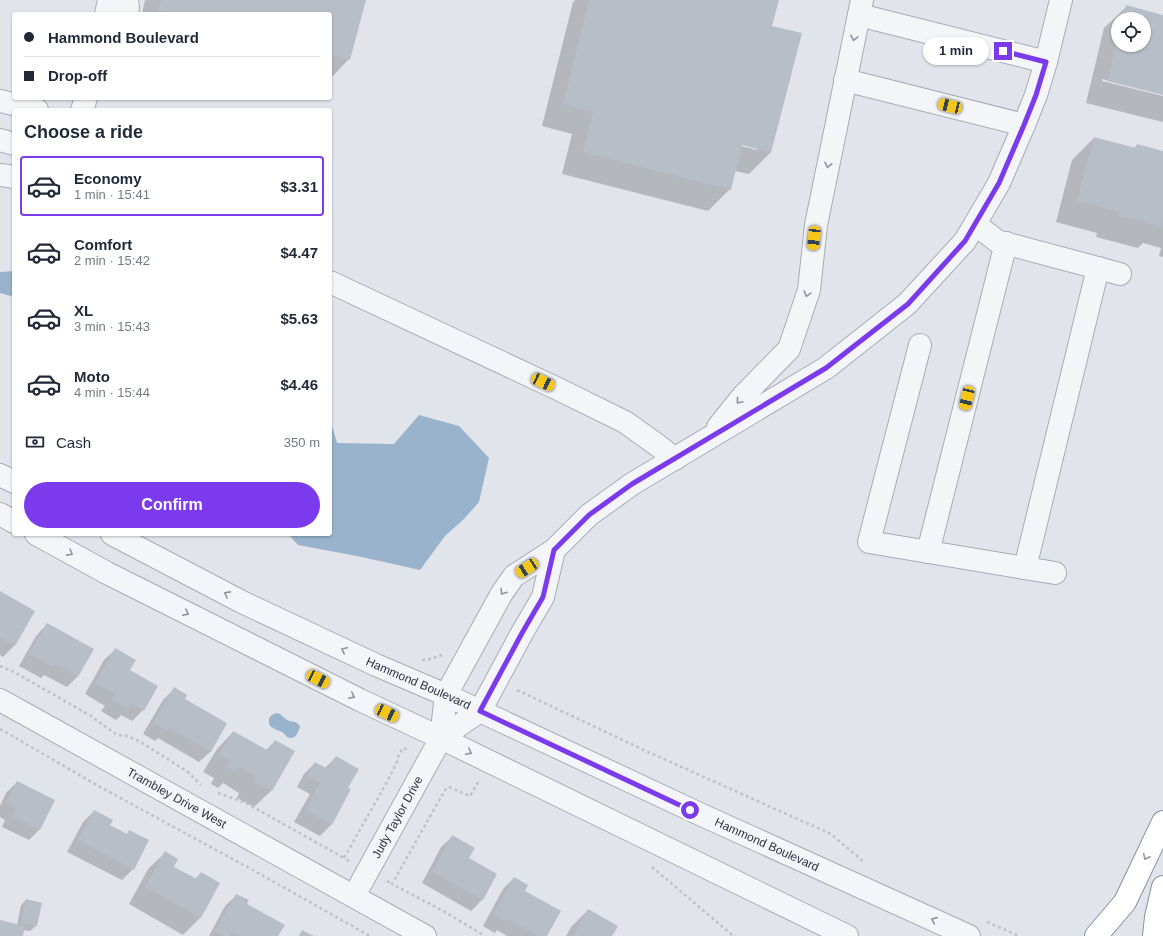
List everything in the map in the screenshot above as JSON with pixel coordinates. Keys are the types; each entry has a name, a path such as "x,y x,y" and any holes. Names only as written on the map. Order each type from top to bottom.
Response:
{"highway":[{"path":"1096,936 1125,902 1163,822"},
{"path":"1154,936 1156,917 1163,887"}],"street":[{"path":"106,12 109,0"},
{"path":"127,0 127,12"},
{"path":"441,738 446,695 502,593 514,576 554,550 589,515 632,484 826,368 908,304 965,241 999,183 1036,95 1046,62 1061,0"},
{"path":"710,438 742,397 789,349 809,290 816,225 861,7 1046,62"},
{"path":"845,80 1024,125"},
{"path":"0,101 29,108"},
{"path":"0,140 12,143"},
{"path":"0,175 12,177"},
{"path":"975,224 997,241 1120,274"},
{"path":"928,552 1006,244"},
{"path":"1025,568 1098,268"},
{"path":"332,283 625,422 675,458"},
{"path":"920,345 869,542 1055,573"},
{"path":"0,475 12,481"},
{"path":"0,514 12,521"},
{"path":"40,536 107,573 360,700 847,936"},
{"name":"Hammond Boulevard","path":"116,536 242,602 369,662 446,695 704,816 969,936"},
{"path":"441,738 480,711 543,597 554,550"},
{"name":"Trambley Drive West","path":"0,700 425,936"},
{"name":"Judy Taylor Drive","path":"354,896 441,738"}],"path":[{"path":"420,660 431,659 442,655 463,664"},
{"path":"0,666 14,672 91,716 117,735 127,736 139,741 188,772 202,785"},
{"path":"496,680 646,751 831,834 865,863"},
{"path":"0,730 370,936"},
{"path":"344,858 388,780 397,762 398,753 404,748 429,760"},
{"path":"472,779 484,785"},
{"path":"392,884 445,790 450,787 470,796 478,782"},
{"path":"214,791 246,803 445,912 485,936"},
{"path":"649,865 731,934 736,936"},
{"path":"984,920 1019,936"}],"water":[{"path":"12,271 12,296 0,293 0,272"},
{"path":"419,415 459,426 489,458 479,502 464,519 445,536 420,570 298,545 290,536 332,536 332,426 337,443 394,444"},
{"path":"277,713 300,726 295,737 287,737 283,732 270,726 270,717"}],"building":[{"path":"161,0 366,0 350,60 332,56 332,12 158,11"},
{"path":"589,0 779,0 772,26 802,33 771,153 742,145 731,190 583,152 593,112 563,104"},
{"path":"1126,5 1163,15 1163,95 1107,81 1114,52 1151,52 1151,12 1124,12"},
{"path":"1094,137 1136,148 1137,144 1163,151 1163,222 1162,221 1161,227 1118,215 1119,212 1077,201"},
{"path":"0,591 35,611 15,646 0,638"},
{"path":"47,623 94,649 78,677 55,664 53,667 29,654"},
{"path":"115,648 136,660 130,670 158,686 144,711 131,703 128,709 112,700 115,694 95,683"},
{"path":"174,687 187,695 185,699 227,723 211,752 169,728 167,731 153,723"},
{"path":"233,731 269,751 275,740 295,751 272,791 253,781 255,776 239,767 236,772 227,767 230,761 219,755"},
{"path":"336,756 359,769 348,788 351,789 332,825 305,810 320,783 307,776 315,762 328,769"},
{"path":"17,781 55,800 40,830 12,816 16,809 6,804"},
{"path":"94,810 113,820 110,825 127,834 129,830 149,840 134,870 78,840"},
{"path":"452,835 475,848 469,858 497,874 483,900 432,872"},
{"path":"165,851 178,859 174,867 197,879 201,872 220,883 201,918 145,887"},
{"path":"514,877 528,885 525,891 561,911 547,936 538,936 508,919 507,922 493,915"},
{"path":"236,894 249,900 247,904 285,925 278,936 239,936 232,932 230,936 224,936 215,931"},
{"path":"26,899 42,903 37,926 21,923"},
{"path":"588,909 618,926 612,936 573,936"},
{"path":"0,920 25,926 23,936 0,936"},
{"path":"302,930 314,936 299,936"}],"route":[{"path":"690,810 480,711 543,597 554,550 589,515 632,484 826,368 908,304 965,241 999,183 1036,95 1046,62 1003,51"}]}
